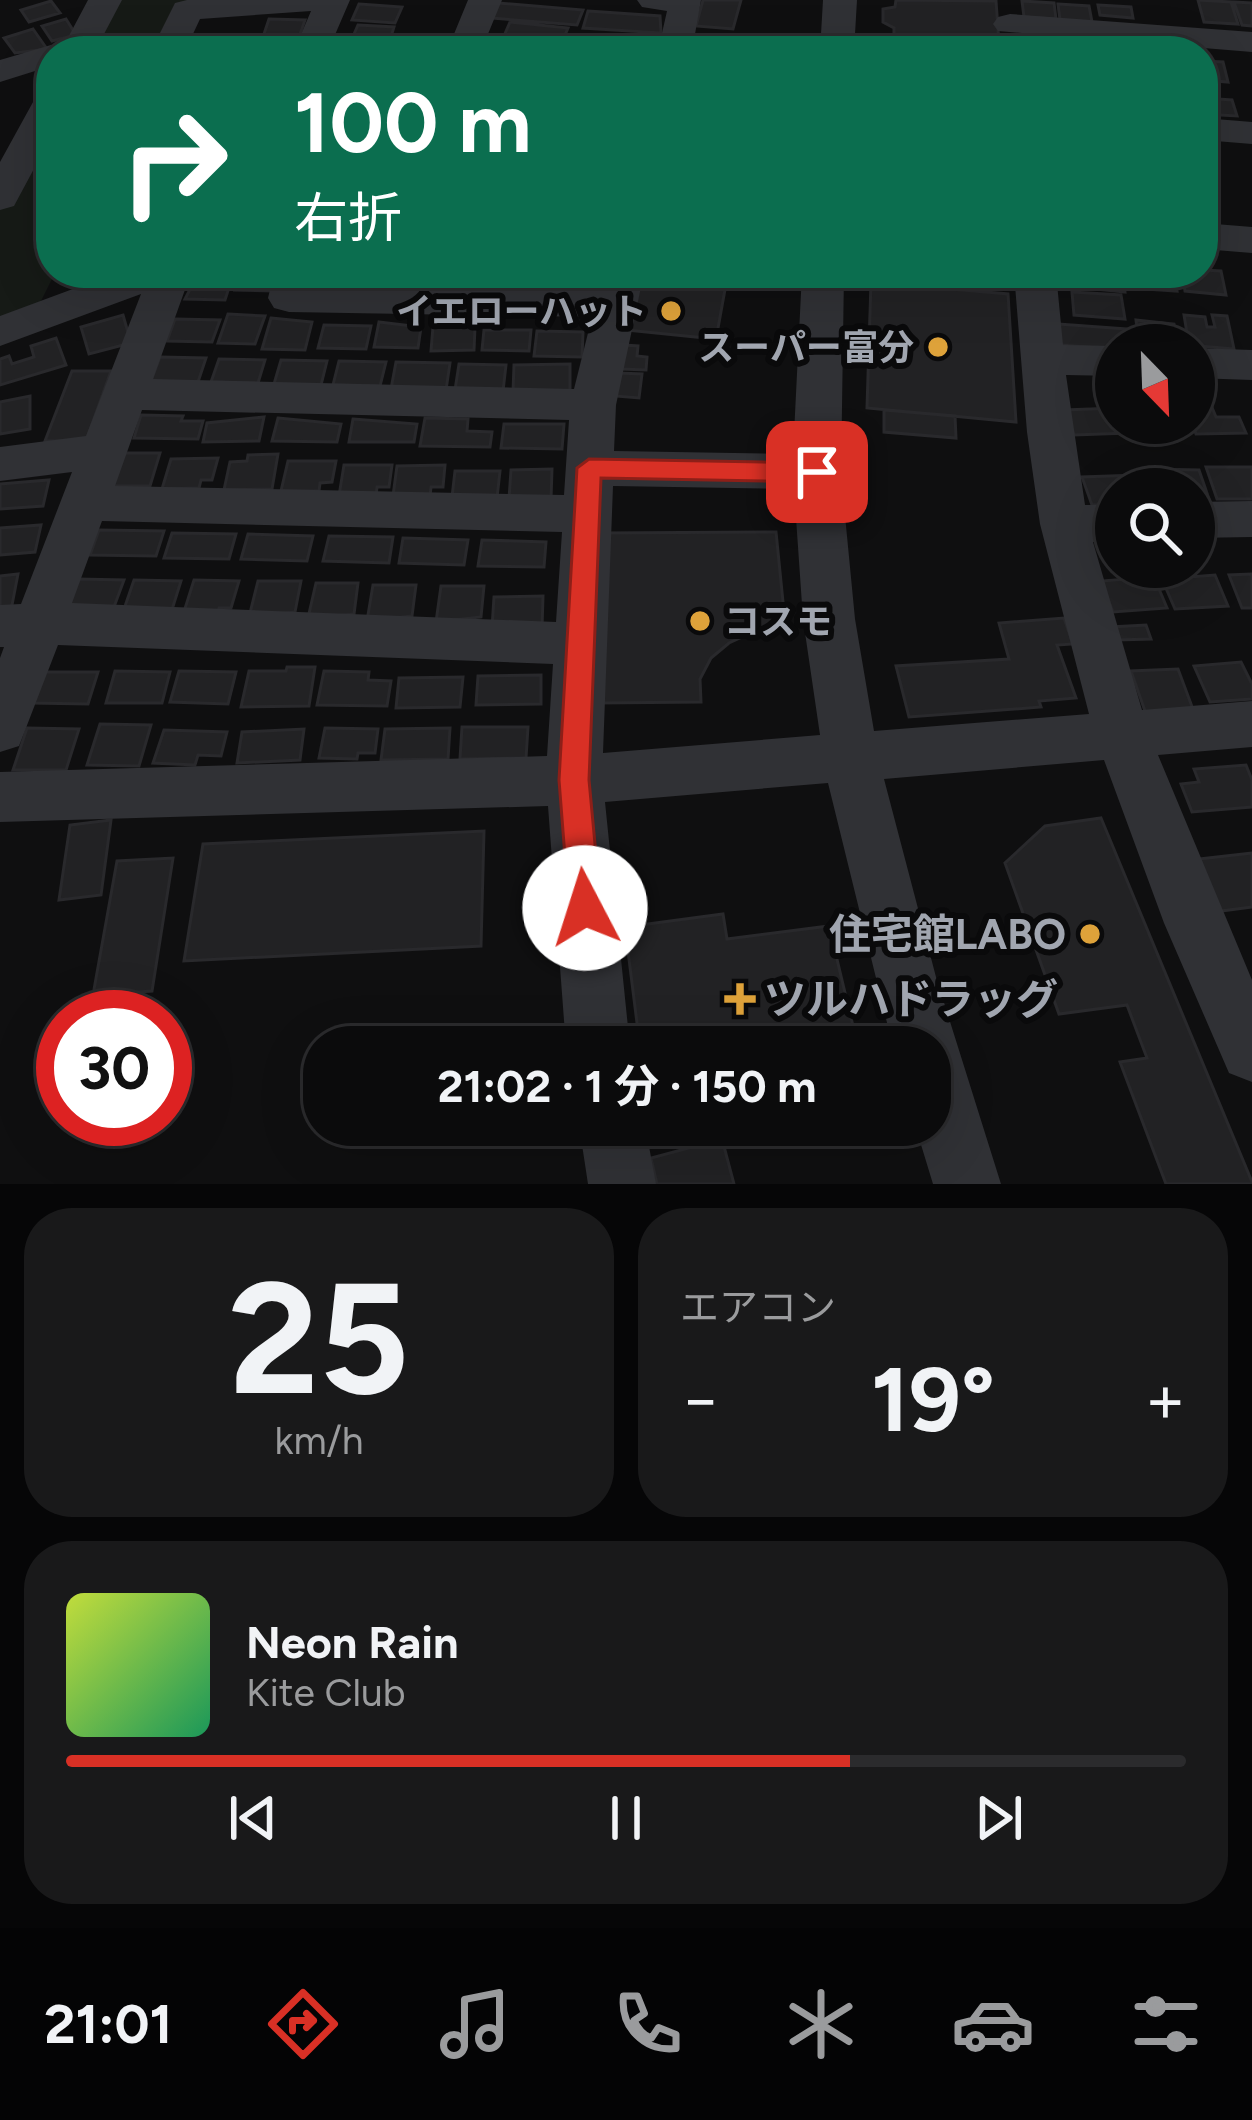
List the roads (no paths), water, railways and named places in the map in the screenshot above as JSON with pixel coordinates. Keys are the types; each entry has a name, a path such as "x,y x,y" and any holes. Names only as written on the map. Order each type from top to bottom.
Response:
{"street":[{"path":"79,36 105,0"},
{"path":"175,36 187,10 332,0 317,36"},
{"path":"470,36 485,0"},
{"path":"654,0 686,3 678,36"},
{"path":"838,36 840,0"},
{"path":"1010,25 1167,36"},
{"path":"1218,40 1252,42"},
{"path":"0,71 36,60"},
{"path":"0,198 36,130"},
{"path":"1218,130 1252,133"},
{"path":"1218,237 1252,240"},
{"path":"48,314 60,288"},
{"path":"0,332 116,288"},
{"path":"0,729 20,625 84,503 165,288"},
{"path":"291,288 289,298 360,288"},
{"path":"538,288 620,289 593,405 574,780 596,1026"},
{"path":"823,288 817,472 827,586 852,758 895,949 919,1026"},
{"path":"1037,288 1044,360 1090,524 1123,738 1178,885 1250,1039"},
{"path":"1044,360 1095,361"},
{"path":"1215,363 1252,364"},
{"path":"126,394 593,405"},
{"path":"0,464 104,452"},
{"path":"84,503 588,491 817,472"},
{"path":"1215,520 1252,519"},
{"path":"20,625 581,644"},
{"path":"0,797 574,780 1252,724"},
{"path":"951,1132 967,1184"},
{"path":"616,1146 622,1184"}],"place":[{"name":"イエローハット","path":"671,311"},
{"name":"スーパー富分","path":"938,347"},
{"name":"コスモ","path":"700,621"},
{"name":"住宅館LABO","path":"1090,934"},
{"name":"ツルハドラッグ","path":"740,999"}]}
